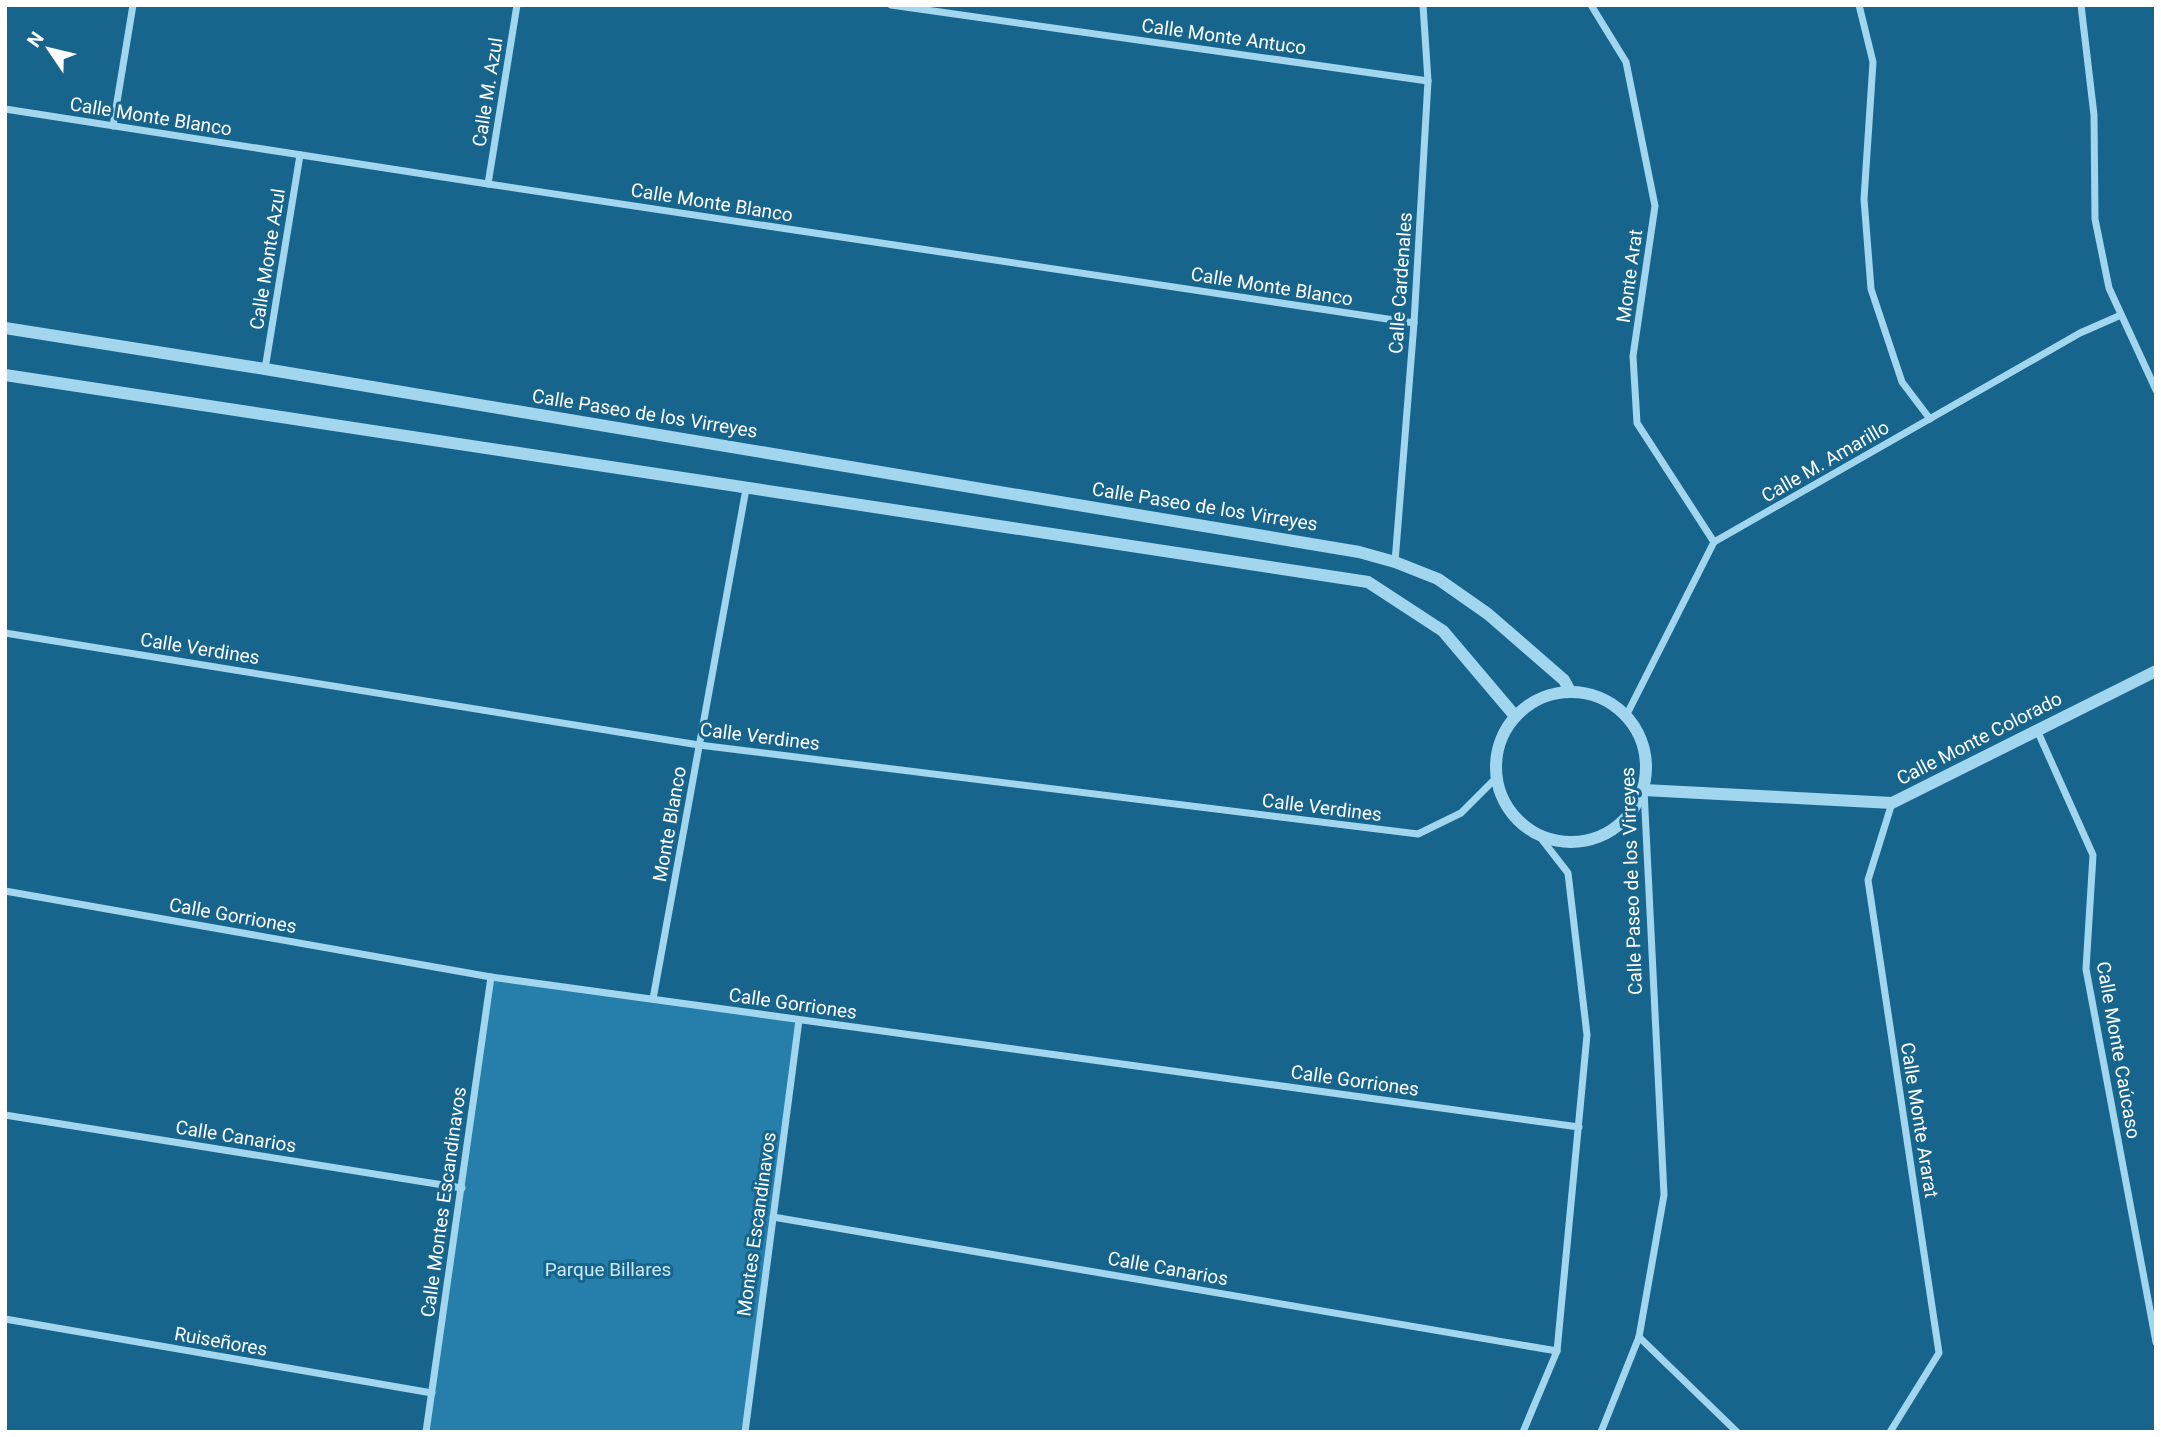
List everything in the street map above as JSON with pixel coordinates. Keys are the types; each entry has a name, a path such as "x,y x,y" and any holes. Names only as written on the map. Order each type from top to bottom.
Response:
{"street":[{"path":"113,126 133,5"},
{"name":"Calle M. Azul","path":"488,184 517,5"},
{"name":"Calle Monte Antuco","path":"891,5 1428,81"},
{"name":"Calle Cardenales","path":"1395,562 1414,323 1428,81 1423,5"},
{"name":"Monte Arat","path":"1591,5 1626,62 1655,205 1633,356 1637,423 1714,542"},
{"path":"1859,5 1873,62 1864,198 1871,289 1902,382 1930,419"},
{"path":"2081,5 2094,115 2095,219 2109,288 2156,390"},
{"name":"Calle Monte Blanco","path":"5,108 488,184 1414,323"},
{"name":"Calle Monte Azul","path":"265,369 300,155"},
{"name":"Calle M. Amarillo","path":"1714,542 2080,333 2121,315"},
{"name":"Calle Paseo de los Virreyes","path":"5,328 1359,552 1395,562 1438,579 1488,614 1564,680 1570,691 1601,696 1627,714 1646,750 1644,790 1664,1195 1639,1337 1601,1432"},
{"path":"5,375 1368,582 1443,631 1515,716"},
{"name":"Monte Blanco","path":"653,999 746,489"},
{"path":"1627,714 1714,542"},
{"name":"Calle Verdines","path":"5,633 699,745 1418,834 1461,813 1495,779"},
{"name":"Calle Monte Colorado","path":"1644,790 1892,803 2156,671"},
{"path":"1523,1432 1557,1351 1587,1035 1568,873 1540,837 1510,814 1495,779 1498,745 1515,716 1540,697 1570,691"},
{"name":"Calle Monte Caúcaso","path":"2038,730 2093,855 2086,969 2156,1342"},
{"path":"1540,837 1571,844 1602,837 1629,818 1644,790"},
{"name":"Calle Monte Ararat","path":"1889,1432 1939,1353 1868,880 1892,803"},
{"name":"Calle Gorriones","path":"5,891 491,977 1579,1127"},
{"name":"Calle Montes Escandinavos","path":"426,1432 491,977"},
{"name":"Montes Escandinavos","path":"745,1432 799,1020"},
{"name":"Calle Canarios","path":"5,1115 461,1188"},
{"name":"Calle Canarios","path":"773,1217 1557,1351"},
{"name":"Ruiseñores","path":"5,1319 432,1393"},
{"path":"1639,1337 1737,1432"}],"green space":[{"name":"Parque Billares","path":"491,977 799,1020 745,1432 426,1432"}]}
